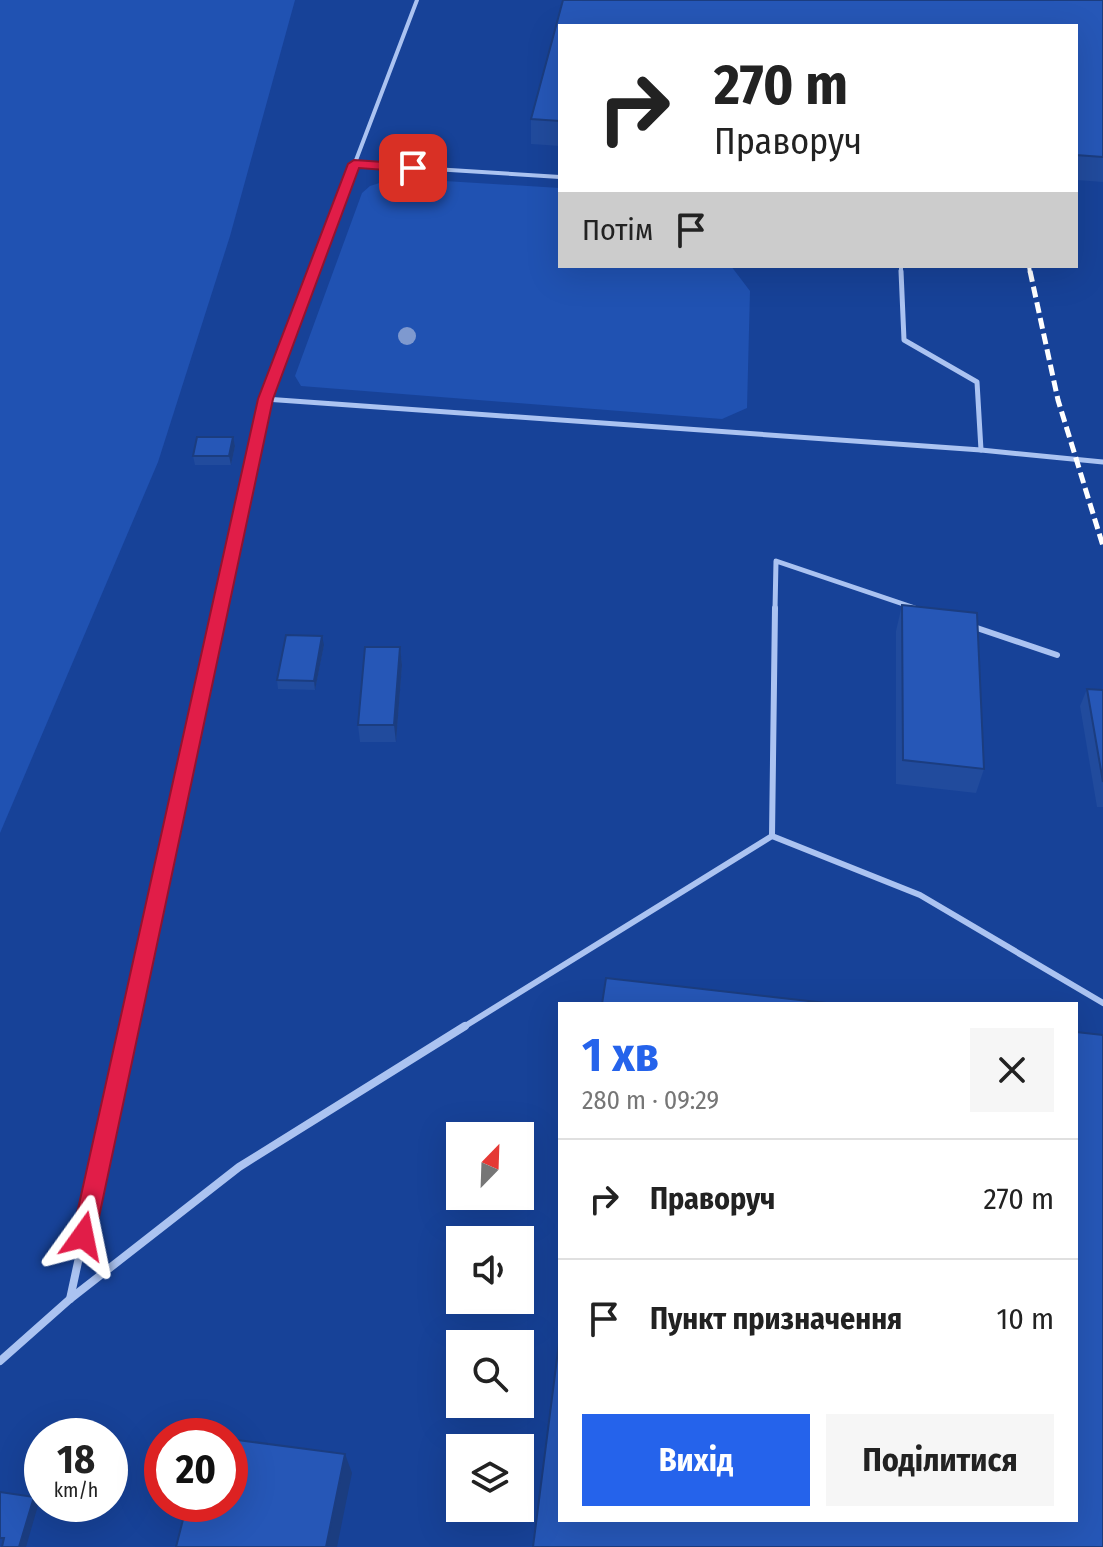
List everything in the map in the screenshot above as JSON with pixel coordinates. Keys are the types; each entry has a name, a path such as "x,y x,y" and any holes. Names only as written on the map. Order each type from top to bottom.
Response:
{"lane":[{"path":"70,1299 265,399 417,0"},
{"path":"354,164 558,177"},
{"path":"901,268 904,340 977,382 981,450"},
{"path":"265,399 981,450 1103,462"},
{"path":"772,836 776,561 924,611"},
{"path":"968,626 1057,655"},
{"path":"0,1361 70,1299 239,1167 772,836"},
{"path":"772,836 920,895 1103,1003"}],"shaded area":[{"path":"0,0 295,0 230,236 158,462 0,833"},
{"path":"395,178 558,188 558,268 733,268 750,291 747,408 722,419 301,386 295,376 362,193 370,186"}],"building":[{"path":"563,0 1103,0 1103,157 1078,155 1078,24 558,24 558,121 531,119"},
{"path":"197,437 233,437 229,456 193,456"},
{"path":"902,605 977,613 984,769 903,760"},
{"path":"286,635 322,636 314,681 277,680"},
{"path":"365,647 400,647 394,725 358,725"},
{"path":"1087,689 1103,690 1103,782"},
{"path":"606,978 817,1002 602,1002"},
{"path":"1078,1032 1103,1035 1103,1547 533,1547 558,1351 558,1522 1078,1522"},
{"path":"248,1441 345,1454 326,1547 176,1547 182,1522 248,1522"},
{"path":"0,1492 24,1496 24,1522 26,1522 19,1547 2,1547 4,1538 0,1538"}],"railway":[{"path":"1029,268 1030,273"},
{"path":"1030,271 1058,400 1103,546"}],"route":[{"path":"83,1236 265,399 354,164 413,168"}]}
